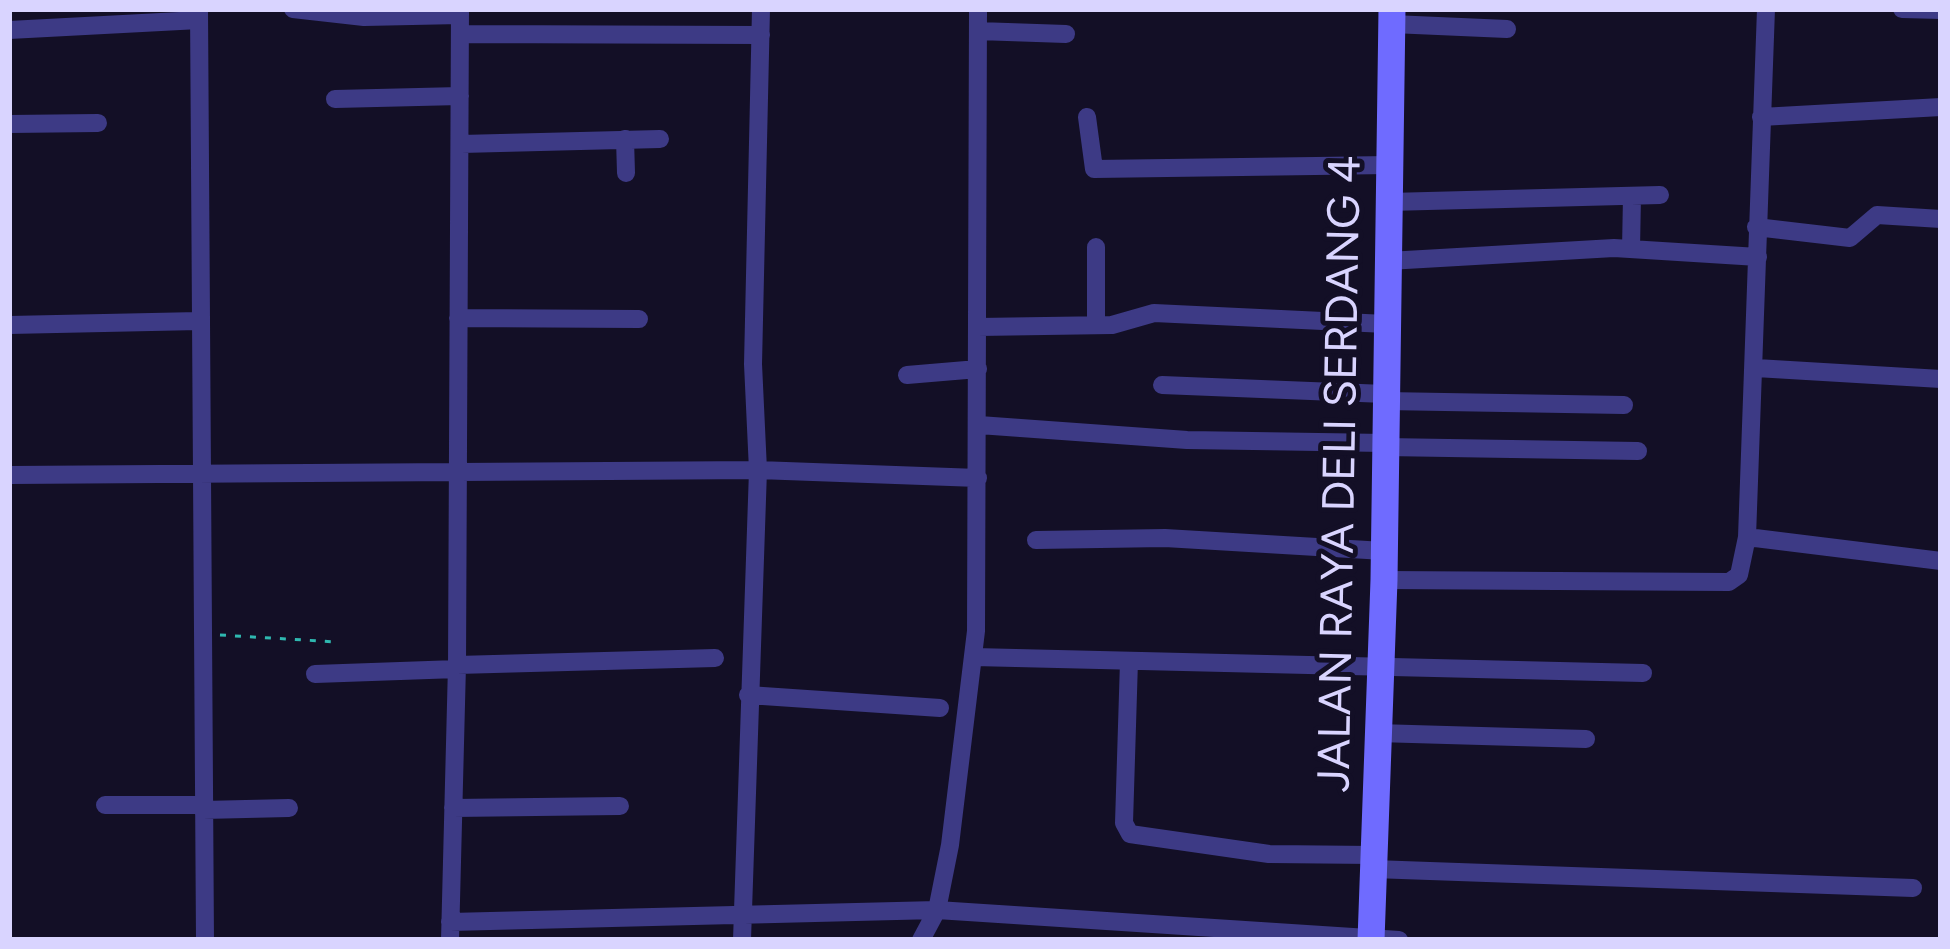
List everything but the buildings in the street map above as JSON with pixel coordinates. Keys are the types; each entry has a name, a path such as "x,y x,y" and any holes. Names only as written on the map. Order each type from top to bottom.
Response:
{"street":[{"path":"292,9 364,17 761,35"},
{"path":"742,940 758,470 753,364 761,9"},
{"path":"921,940 937,910 974,657 979,425 977,9"},
{"path":"1384,580 1730,582 1739,575 1747,537 1756,368 1756,227 1766,9 1746,9"},
{"path":"1902,9 1941,10"},
{"path":"9,30 199,15 205,940"},
{"path":"1392,16 1507,29"},
{"name":"JALAN RAYA DELI SERDANG 4","path":"1380,939 1374,862 1384,580 1392,16"},
{"path":"460,20 457,667 450,931 743,912 937,910 1214,933 1380,939"},
{"path":"978,31 1066,34"},
{"path":"335,99 460,96"},
{"path":"1761,117 1941,107"},
{"path":"1088,117 1094,170 1389,165"},
{"path":"9,124 98,123"},
{"path":"626,139 626,172"},
{"path":"461,144 660,139"},
{"path":"1388,202 1660,195"},
{"path":"1631,249 1632,196"},
{"path":"1756,227 1850,238 1877,215 1941,219"},
{"path":"1096,247 1096,326"},
{"path":"1388,261 1631,249 1758,256"},
{"path":"978,327 1096,326 1154,313 1386,324"},
{"path":"458,318 639,319"},
{"path":"9,326 199,321"},
{"path":"1756,368 1941,379"},
{"path":"907,375 978,369"},
{"path":"1162,385 1624,405"},
{"path":"979,425 1186,440 1638,451"},
{"path":"9,475 758,470 978,478"},
{"path":"1747,537 1941,561"},
{"path":"1036,540 1166,538 1384,551"},
{"path":"974,657 1643,673"},
{"path":"315,674 716,658"},
{"path":"1129,662 1124,823 1130,834 1269,854 1374,862 1913,887"},
{"path":"748,695 940,708"},
{"path":"1377,733 1586,739"},
{"path":"105,806 290,808"},
{"path":"453,808 620,806"}],"path":[{"path":"200,633 338,642"}]}
